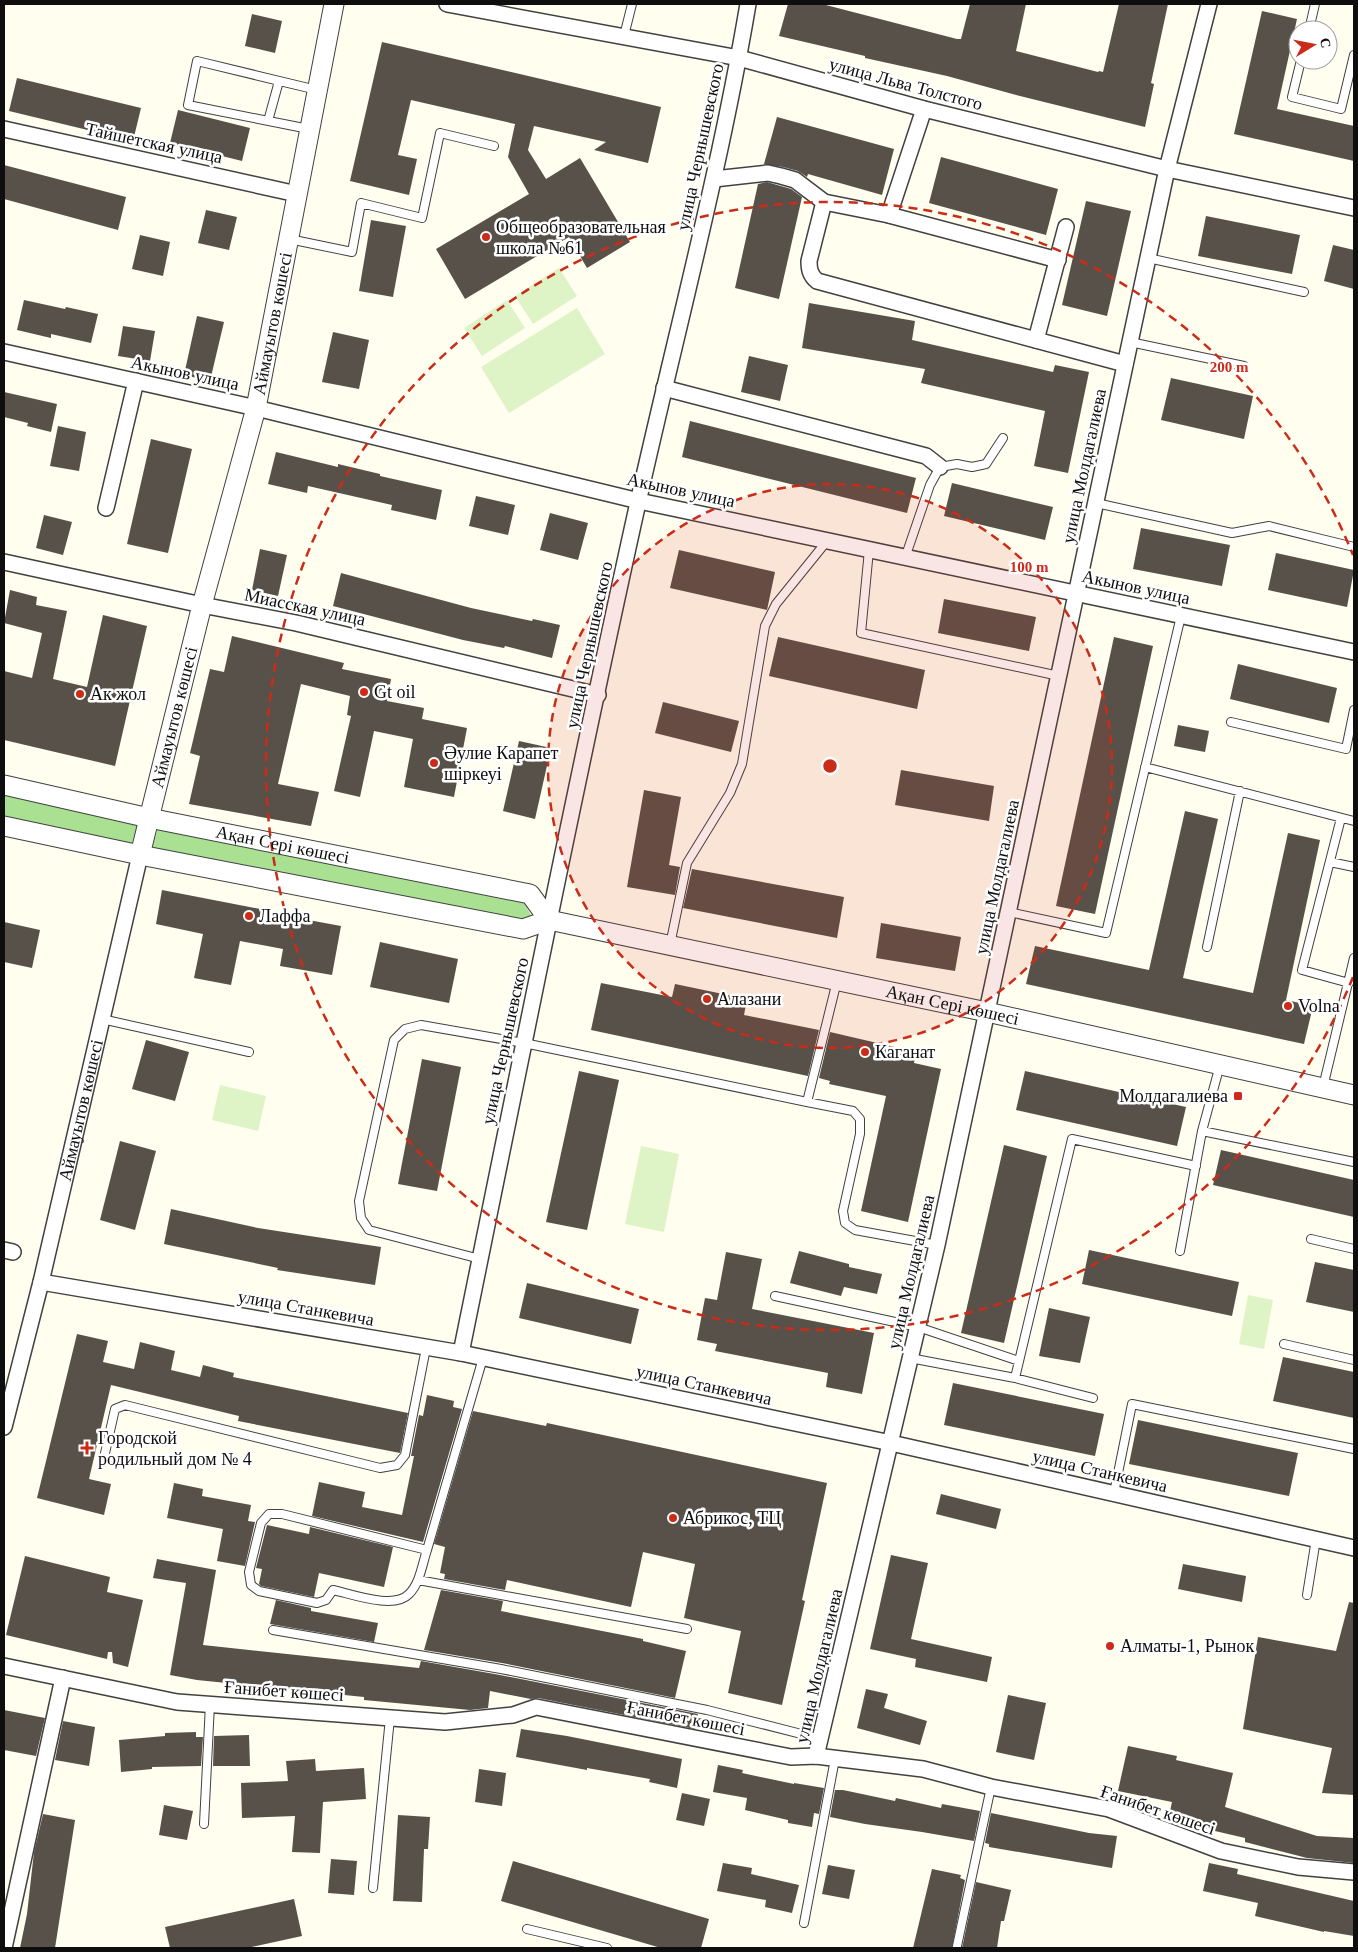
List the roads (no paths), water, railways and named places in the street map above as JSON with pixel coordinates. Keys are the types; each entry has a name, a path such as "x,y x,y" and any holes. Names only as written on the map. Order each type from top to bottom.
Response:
{"street":[{"name":"Аймауытов көшесі","path":"4,1427 41,1282 149,818 202,605 256,408 334,4"},
{"name":"улица Льва Толстого","path":"447,4 497,8 624,36 739,58 924,110 1167,169 1354,208"},
{"name":"улица Чернышевского","path":"460,1354 549,920 664,388 714,179 748,4"},
{"name":"улица Молдагалиева","path":"816,1756 937,1245 1167,169 1209,4"},
{"path":"889,215 924,110"},
{"name":"Тайшетская улица","path":"4,129 297,194"},
{"path":"714,179 768,174 782,176 795,180 824,202 889,215 1058,260"},
{"path":"824,202 810,261 812,277 817,281 1125,364"},
{"path":"1036,340 1066,227"},
{"name":"Акынов улица","path":"4,352 256,408 639,501 1354,652"},
{"path":"106,508 136,381"},
{"path":"664,388 926,456 940,467"},
{"name":"Миасская улица","path":"4,562 202,605 296,623 598,695"},
{"name":"Ақан Сері көшесі","path":"4,785 149,818 530,894 549,920 987,1012 1354,1095"},
{"path":"4,826 140,855 524,929 549,920"},
{"name":"улица Станкевича","path":"41,1282 483,1358 891,1443 1354,1548"},
{"name":"Ғанибет көшесі","path":"4,1666 177,1702 445,1722 513,1715 536,1707 791,1757 816,1756 923,1769 991,1787 1109,1809 1221,1851 1298,1868 1354,1872"},
{"path":"4,1948 63,1678"}],"lane":[{"path":"624,36 632,4"},
{"path":"1311,20 1315,4"},
{"path":"1299,70 1292,97 1341,109 1354,55"},
{"path":"310,129 188,105 197,61 317,90"},
{"path":"268,121 280,81"},
{"path":"288,239 352,252 361,203 422,218 440,133 494,146"},
{"path":"1148,258 1304,292"},
{"path":"1130,342 1244,366"},
{"path":"905,558 930,484 940,467 957,464 972,467 986,464 1003,438"},
{"path":"1096,503 1232,533 1268,526 1354,547"},
{"path":"670,945 687,863 730,793 742,764 765,626 776,604 827,541"},
{"path":"869,550 860,633 1059,676"},
{"path":"1009,912 1106,933 1181,616"},
{"path":"1231,722 1346,749 1354,710"},
{"path":"1145,767 1354,821"},
{"path":"1207,947 1240,791"},
{"path":"1341,818 1302,970 1349,983"},
{"path":"1330,862 1354,867"},
{"path":"1323,1088 1354,958"},
{"path":"807,1102 837,981"},
{"path":"102,1018 249,1052"},
{"path":"480,1259 369,1230 361,1218 359,1201 394,1040 405,1029 421,1025 524,1043 853,1111 860,1119 860,1134 842,1211 845,1222 855,1230 937,1245"},
{"path":"1180,1250 1202,1131 1220,1065"},
{"path":"1202,1131 1354,1162"},
{"path":"1015,1378 1072,1139 1196,1166"},
{"path":"1311,1239 1354,1249"},
{"path":"775,1296 918,1327 1019,1361"},
{"path":"1284,1344 1354,1360"},
{"path":"103,1462 115,1409 125,1405 380,1468 397,1465 405,1455 426,1348"},
{"path":"427,1550 282,1514 269,1514 261,1523 249,1572 251,1585 258,1591 317,1603 326,1600 333,1590 390,1602 402,1600 409,1594 418,1580 427,1550 483,1358"},
{"path":"910,1358 1015,1378 1093,1398"},
{"path":"1114,1493 1132,1404 1354,1450"},
{"path":"1307,1594 1316,1539"},
{"path":"418,1580 687,1629"},
{"path":"273,1630 501,1669 706,1710 821,1739"},
{"path":"204,1824 210,1704"},
{"path":"373,1888 390,1718"},
{"path":"804,1923 835,1759"},
{"path":"957,1946 991,1787"},
{"path":"527,1929 607,1948"}],"place":[{"name":"Общеобразовательная школа №61","path":"486,237"},
{"name":"Gt oil","path":"364,692"},
{"name":"Ак жол","path":"80,694"},
{"name":"Әулие Карапет шіркеуі","path":"434,763"},
{"name":"Лаффа","path":"249,916"},
{"name":"Алазани","path":"707,999"},
{"name":"Volna","path":"1288,1006"},
{"name":"Каганат","path":"865,1052"},
{"name":"Молдагалиева","path":"1238,1096"},
{"name":"Городской родильный дом № 4","path":"87,1448"},
{"name":"Абрикос, ТЦ","path":"673,1518"},
{"name":"Алматы-1, Рынок","path":"1110,1646"}]}
